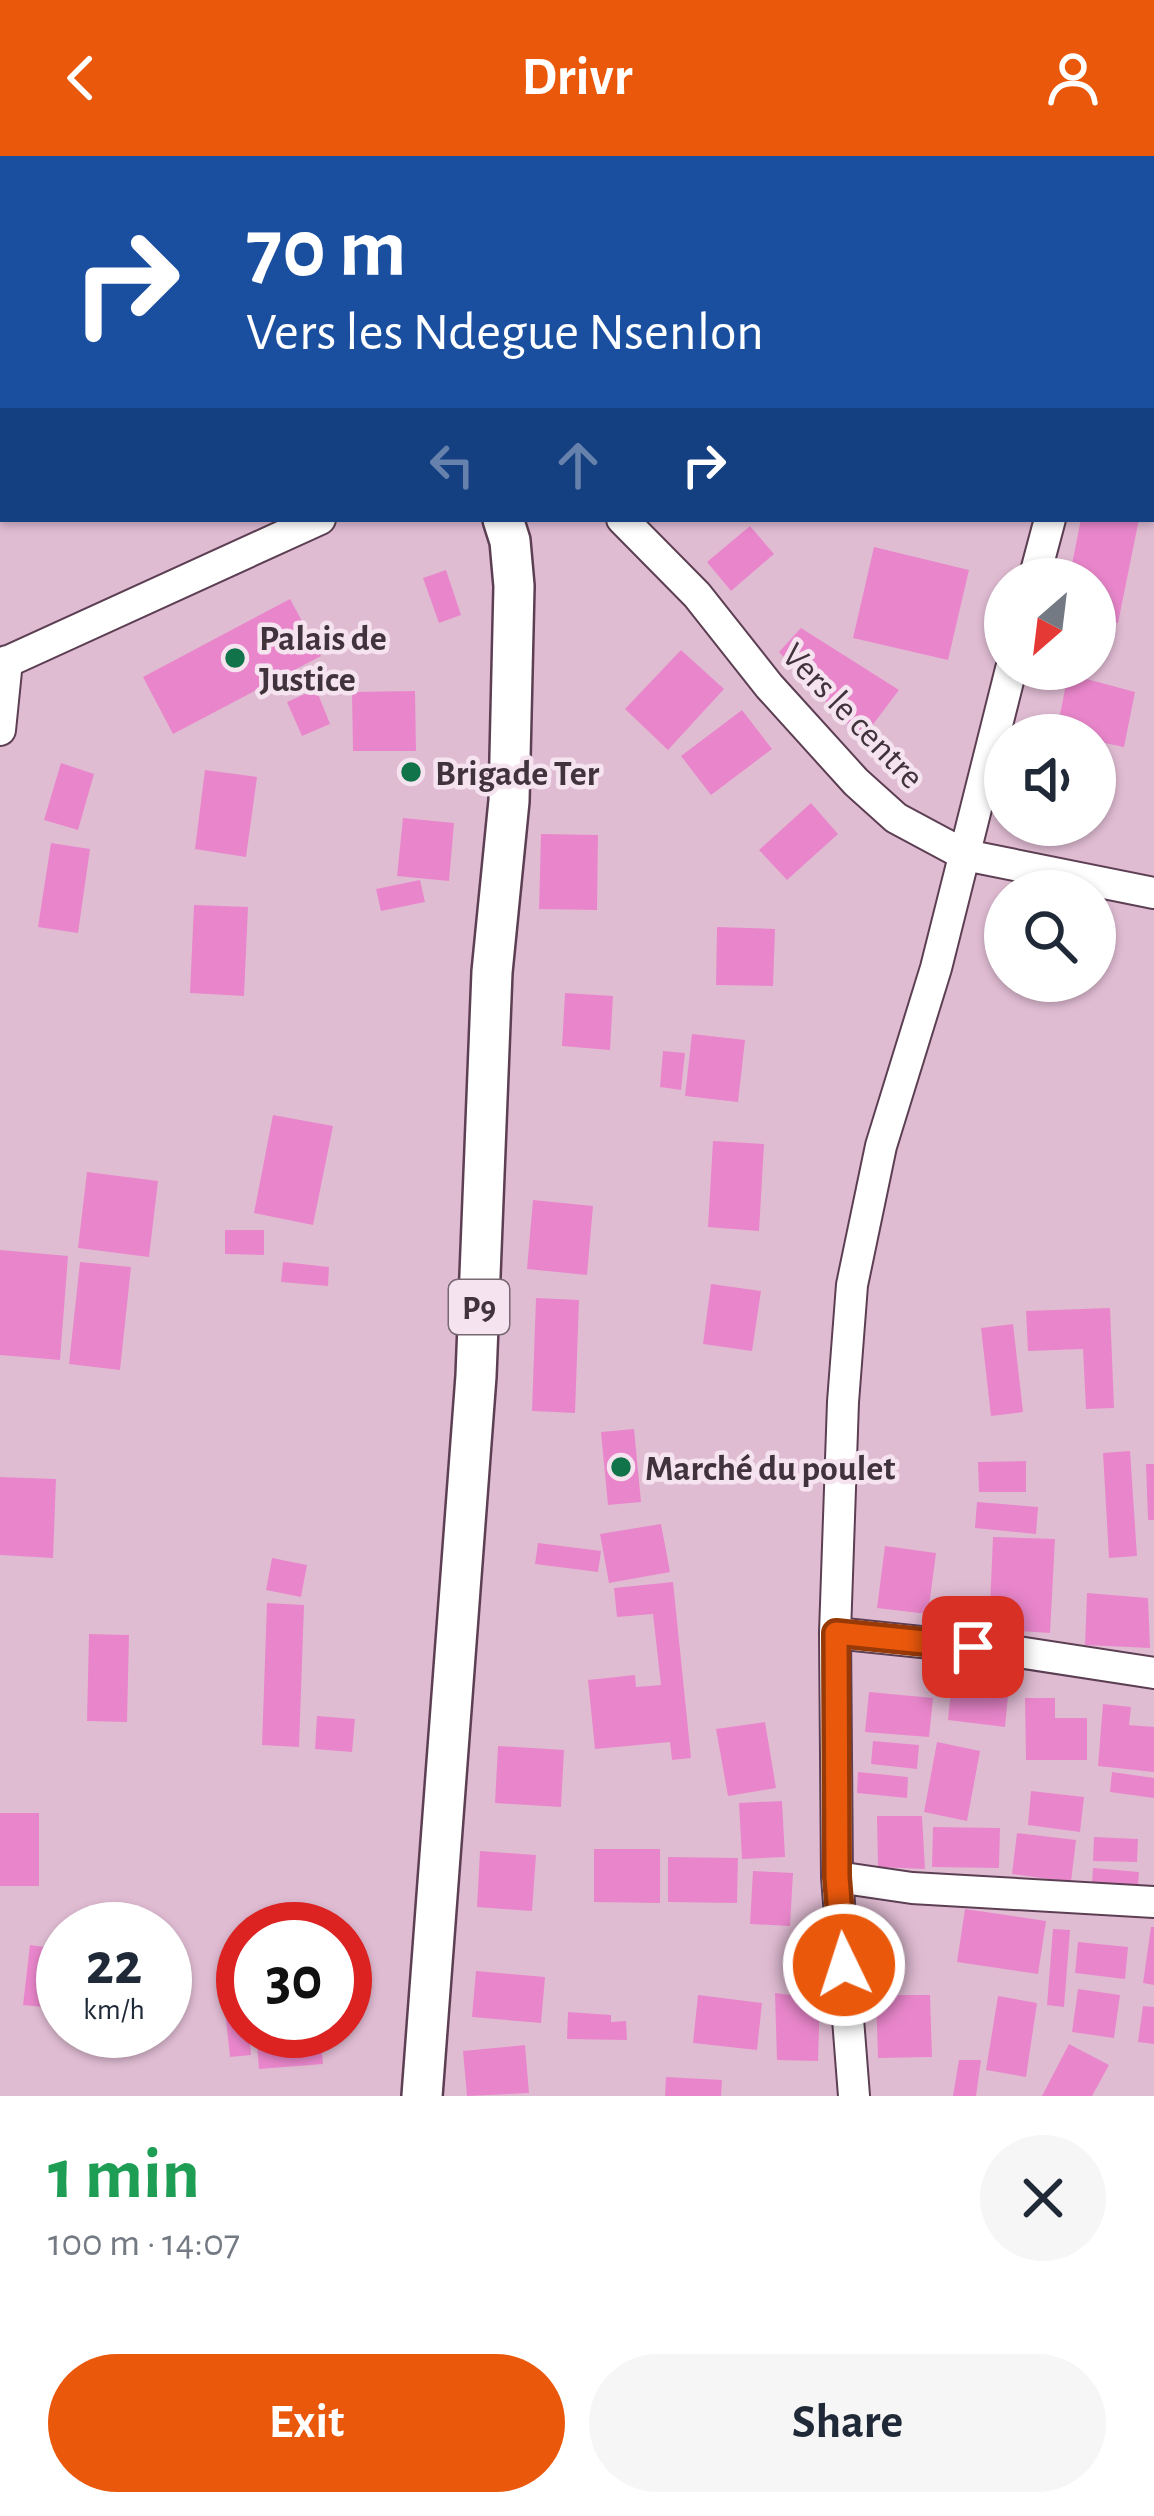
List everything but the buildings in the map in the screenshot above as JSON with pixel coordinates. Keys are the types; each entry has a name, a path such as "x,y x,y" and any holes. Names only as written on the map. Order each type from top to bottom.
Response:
{"main road":[{"name":"P9","path":"422,2096 476,1376 492,972 509,801 514,586 504,522"}],"street":[{"path":"0,730 3,663 313,522"},
{"name":"Vers le centre","path":"625,522 697,595 769,686 856,782 896,818 964,855 1154,893"},
{"path":"1040,558 1049,522"},
{"path":"854,2096 837,1877 836,1633 843,1402 852,1285 881,1147 936,968 1006,690"},
{"path":"836,1633 1018,1652 1154,1673"},
{"path":"837,1877 912,1888 1154,1902"}],"place":[{"name":"Palais de Justice","path":"235,658"},
{"name":"Brigade Ter","path":"411,772"},
{"name":"Marché du poulet","path":"621,1467"}],"route":[{"path":"844,1965 837,1877 836,1633 973,1647"}]}
